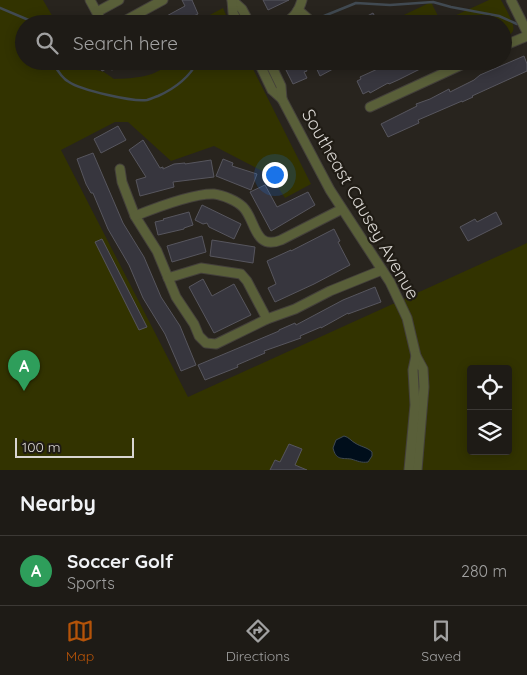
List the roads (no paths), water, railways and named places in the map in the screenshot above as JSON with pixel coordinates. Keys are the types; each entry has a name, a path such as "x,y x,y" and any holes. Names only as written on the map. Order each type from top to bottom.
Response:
{"street":[{"path":"90,0 98,15"},
{"path":"97,12 119,0"},
{"path":"136,15 163,0"},
{"path":"232,0 234,15"},
{"path":"232,0 242,9 245,15"},
{"path":"295,15 302,0"},
{"path":"511,0 527,34 512,42"},
{"path":"298,10 304,15"},
{"name":"Southeast Causey Avenue","path":"262,70 272,90 282,99 323,178 396,292 407,318 416,356 423,369 424,387 418,470"},
{"name":"Southeast Causey Avenue","path":"273,70 281,86 282,99"},
{"path":"370,107 450,70"},
{"path":"120,169 122,182 135,216 157,251 176,297 194,324 199,336 206,343 216,344 267,319 295,309 330,291 382,270"},
{"path":"135,216 190,198 216,194 233,200 242,206 259,236 266,242 275,243 342,209"},
{"path":"168,278 201,268 241,274 247,280 267,319"},
{"name":"Southeast Causey Avenue","path":"409,470 414,405 413,370 416,356"}],"water":[{"path":"344,436 372,452 368,462 337,456 333,448 336,440"}],"waterway":[{"path":"326,15 356,3 390,5 433,2 494,15"},
{"path":"0,8 17,15"},
{"path":"512,22 517,24"},
{"path":"57,70 64,78 75,85 107,95 140,100 147,100 171,90 192,70"}],"place":[{"name":"Soccer Golf","path":"24,391"}]}
